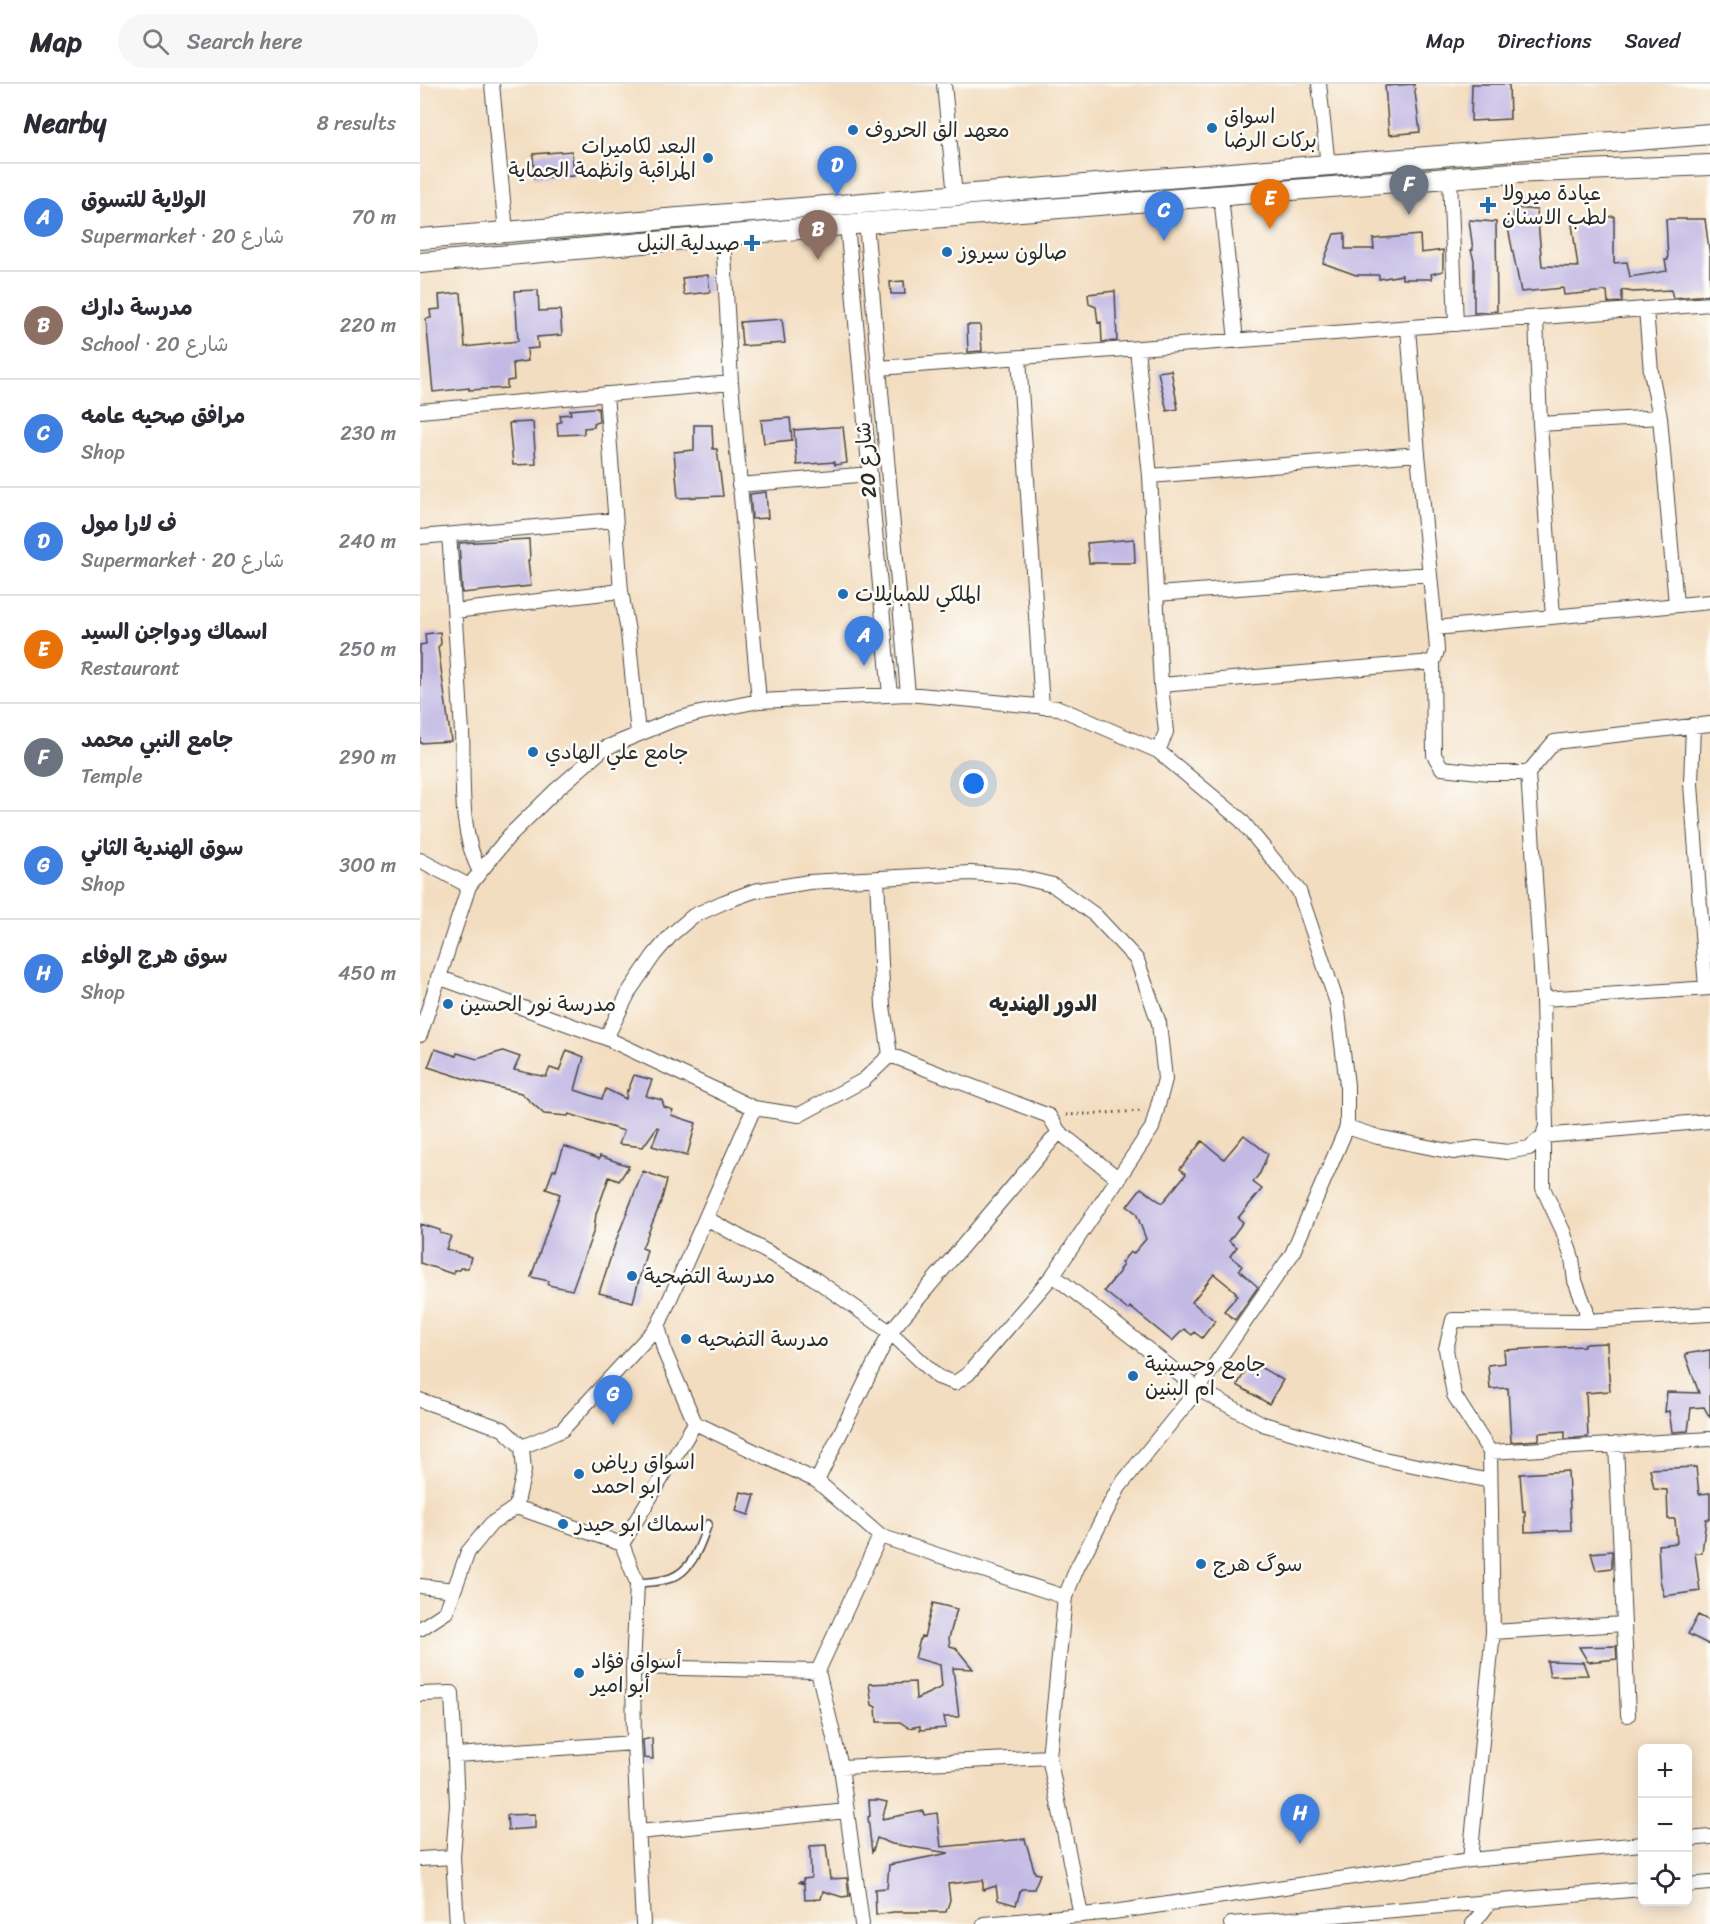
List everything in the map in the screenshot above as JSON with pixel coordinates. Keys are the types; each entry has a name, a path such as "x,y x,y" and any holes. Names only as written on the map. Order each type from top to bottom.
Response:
{"main road":[{"path":"420,239 1710,134"},
{"path":"1486,176 1491,165 1491,158 1487,153"},
{"path":"420,263 857,223 1450,178 1710,165"}],"street":[{"path":"492,84 506,232"},
{"path":"944,84 955,196"},
{"path":"1319,84 1328,166"},
{"path":"1450,178 1456,324"},
{"path":"1221,196 1236,341"},
{"name":"شارع 20","path":"857,223 879,368 908,694"},
{"name":"شارع 20","path":"857,223 870,474 890,695"},
{"path":"723,237 730,383 759,701"},
{"path":"879,368 1710,304"},
{"path":"1646,309 1650,372 1660,417 1676,605"},
{"path":"1536,318 1540,424 1553,617"},
{"path":"1408,328 1437,651 1433,662 1434,755 1442,768 1489,773 1528,773"},
{"path":"1137,349 1150,476 1161,685 1166,732 1158,751"},
{"path":"1019,358 1042,707"},
{"path":"420,411 730,383"},
{"path":"606,394 621,591 628,632 638,734"},
{"path":"1540,424 1660,417"},
{"path":"1150,476 1418,454"},
{"path":"739,485 870,474"},
{"path":"420,537 615,520"},
{"path":"449,535 466,834 480,872"},
{"path":"1156,594 1430,574"},
{"path":"455,611 621,591"},
{"path":"1435,628 1710,602"},
{"path":"1161,685 1433,662"},
{"path":"420,1035 469,886 509,836 603,749 638,734 700,713 759,701 908,694 1059,708 1158,751 1241,820 1299,891 1336,1003 1347,1085 1347,1127 1292,1254 1198,1389 1119,1487 1077,1568 1065,1597 1048,1756 1081,1916"},
{"path":"1586,1321 1586,1309 1575,1281 1572,1258 1543,1188 1543,1136 1546,1126 1543,999 1528,773 1554,742 1710,724"},
{"path":"1543,999 1708,988 1691,784 1693,725"},
{"path":"420,860 469,886"},
{"path":"606,1038 630,990 654,955 672,934 693,916 754,891 809,882 970,873 1015,876 1053,885 1095,915 1137,960 1159,1023 1165,1079 1152,1128 1053,1275 968,1374 955,1383 938,1377 890,1332 812,1277 706,1218"},
{"path":"877,879 883,1005 890,1055"},
{"path":"438,977 606,1038 754,1108 799,1115 864,1080 890,1055"},
{"path":"890,1055 1049,1116 1059,1132 1119,1179"},
{"path":"522,1447 562,1430 658,1326 754,1108"},
{"path":"1347,1127 1378,1137 1453,1152 1477,1148 1507,1152 1529,1148 1543,1136 1709,1126"},
{"path":"817,1481 890,1332 1059,1132"},
{"path":"1053,1275 1198,1389 1263,1424 1378,1458 1490,1481"},
{"path":"1470,1860 1493,1632 1490,1452 1454,1395 1446,1349 1453,1320 1586,1321 1710,1314"},
{"path":"658,1326 665,1353 695,1423 817,1481 880,1536 1065,1597"},
{"path":"420,1400 503,1429 522,1447 524,1471 516,1507 491,1524 468,1552 446,1612 420,1629"},
{"path":"622,1544 695,1423"},
{"path":"1490,1452 1710,1439"},
{"path":"1616,1444 1628,1715"},
{"path":"516,1507 622,1544 637,1583 633,1667 634,1743 643,1924"},
{"path":"862,1924 841,1767 818,1671 880,1536"},
{"path":"420,1586 454,1590"},
{"path":"1493,1632 1624,1624"},
{"path":"633,1667 818,1671"},
{"path":"420,1694 453,1693 457,1805 453,1857 457,1924"},
{"path":"456,1755 634,1743"},
{"path":"841,1767 1048,1756"},
{"path":"639,1832 847,1811"},
{"path":"1692,1839 1710,1837"},
{"path":"984,1924 1081,1916 1114,1918 1470,1860 1638,1844"},
{"path":"420,1859 453,1857"},
{"path":"1692,1885 1710,1883"},
{"path":"1231,1924 1638,1889"},
{"path":"1473,1924 1490,1902"}],"lane":[{"path":"637,1583 671,1578 684,1570 694,1559 708,1524"}],"path":[{"path":"1049,1116 1157,1110"}],"building":[{"path":"1414,84 1420,132 1389,135 1385,86"},
{"path":"1472,84 1509,84 1510,119 1471,121"},
{"path":"572,151 574,176 534,178 533,154"},
{"path":"1514,208 1537,210 1542,266 1578,267 1572,224 1614,216 1614,263 1627,262 1630,277 1667,271 1666,219 1705,219 1710,257 1710,295 1673,298 1671,290 1633,292 1622,290 1622,302 1608,303 1607,291 1564,295 1563,288 1521,292 1507,223 1514,224"},
{"path":"1469,220 1496,222 1497,311 1474,313 1474,260"},
{"path":"1345,233 1345,249 1374,249 1373,239 1420,235 1421,253 1443,250 1443,271 1431,274 1432,279 1402,279 1402,275 1379,279 1379,275 1356,275 1323,263 1334,234"},
{"path":"708,275 710,292 684,295 682,278"},
{"path":"904,281 905,294 891,294 890,282"},
{"path":"538,290 539,311 560,310 562,335 537,337 538,348 527,349 528,361 513,363 514,380 507,381 507,388 469,390 469,388 433,392 426,319 431,318 430,310 440,309 439,295 461,293 465,347 518,341 515,291"},
{"path":"1115,291 1117,341 1102,342 1101,322 1098,323 1096,307 1089,304 1088,294"},
{"path":"782,319 785,343 742,346 740,322"},
{"path":"967,325 980,325 982,351 968,352"},
{"path":"1171,370 1178,409 1167,411 1158,372"},
{"path":"598,408 599,422 594,423 594,427 584,428 584,434 558,435 557,423 561,422 560,415 571,414 570,410"},
{"path":"790,418 792,440 764,443 761,420"},
{"path":"533,422 536,464 513,465 509,423"},
{"path":"694,425 712,425 713,449 717,449 723,496 678,498 674,452 694,450"},
{"path":"843,427 847,463 797,465 794,430"},
{"path":"766,492 768,518 752,519 750,494"},
{"path":"529,539 530,560 528,560 531,586 462,593 459,543"},
{"path":"1134,539 1135,563 1089,563 1087,543"},
{"path":"440,632 441,644 438,647 451,741 420,743 420,645 426,644 425,634"},
{"path":"435,1049 456,1056 457,1053 477,1059 503,1051 520,1057 514,1070 546,1077 550,1068 559,1071 567,1050 584,1057 575,1090 602,1099 606,1089 626,1099 627,1090 634,1075 652,1080 646,1096 662,1100 664,1107 673,1110 671,1115 696,1123 687,1156 652,1146 659,1128 657,1127 643,1147 619,1144 624,1131 569,1114 568,1116 544,1114 521,1093 428,1067"},
{"path":"1244,1135 1268,1154 1260,1173 1253,1182 1262,1189 1238,1218 1243,1222 1229,1241 1237,1247 1230,1256 1242,1266 1239,1270 1258,1287 1235,1320 1224,1311 1238,1295 1214,1274 1192,1302 1215,1321 1202,1338 1184,1329 1172,1341 1130,1307 1128,1310 1104,1291 1120,1271 1123,1265 1121,1263 1130,1252 1133,1254 1146,1239 1136,1213 1127,1206 1141,1188 1162,1203 1186,1174 1180,1169 1202,1141 1224,1159"},
{"path":"564,1146 599,1159 600,1156 629,1166 619,1181 609,1177 596,1214 594,1230 572,1290 548,1285 549,1281 531,1277 560,1194 546,1189 553,1170 556,1170"},
{"path":"643,1171 667,1180 661,1202 642,1248 647,1250 633,1302 599,1293"},
{"path":"420,1224 451,1236 446,1249 471,1257 468,1268 454,1270 453,1274 420,1263"},
{"path":"1607,1343 1610,1391 1586,1393 1588,1437 1565,1439 1565,1431 1539,1433 1539,1440 1511,1442 1508,1388 1490,1389 1488,1365 1505,1363 1504,1350"},
{"path":"1710,1350 1710,1418 1704,1407 1691,1408 1688,1431 1672,1432 1669,1411 1665,1412 1667,1392 1699,1393 1685,1354"},
{"path":"1251,1362 1283,1380 1269,1404 1237,1385"},
{"path":"1696,1467 1699,1494 1710,1493 1710,1519 1706,1519 1702,1553 1695,1553 1700,1591 1664,1596 1660,1580 1658,1545 1677,1543 1675,1519 1668,1519 1667,1490 1654,1489 1650,1469"},
{"path":"1568,1471 1571,1530 1525,1532 1525,1511 1523,1512 1520,1474"},
{"path":"741,1492 755,1495 749,1515 736,1511"},
{"path":"1612,1551 1612,1568 1596,1570 1591,1553"},
{"path":"933,1603 957,1609 949,1638 950,1646 956,1648 973,1669 953,1668 959,1717 944,1717 946,1728 920,1730 920,1726 909,1728 900,1722 877,1722 876,1707 872,1705 869,1684 915,1682 916,1699 942,1687 940,1665 915,1658 921,1636 924,1637"},
{"path":"1698,1615 1710,1621 1710,1645 1688,1634"},
{"path":"1616,1646 1617,1659 1588,1662 1579,1647"},
{"path":"1547,1661 1583,1662 1588,1675 1550,1676"},
{"path":"652,1738 653,1759 644,1758 643,1740"},
{"path":"869,1800 887,1802 882,1819 923,1811 924,1815 937,1813 941,1847 1025,1839 1035,1873 1040,1874 1034,1889 1021,1889 1016,1905 998,1900 996,1886 983,1890 983,1880 948,1884 950,1900 946,1912 893,1912 876,1915 875,1889 887,1888 889,1865 949,1853 892,1844 877,1838 872,1853 868,1817 870,1816"},
{"path":"535,1814 535,1828 508,1830 507,1815"},
{"path":"826,1845 830,1879 847,1878 849,1896 842,1897 823,1891 821,1899 805,1900 804,1884 798,1882 811,1878 810,1846"}],"place":[{"name":"اسواق بركات الرضا","path":"1212,128"},
{"name":"معهد الق الحروف","path":"853,130"},
{"name":"البعد لكاميرات المراقبة وانظمة الحماية","path":"708,158"},
{"name":"ف لارا مول","path":"837,196"},
{"name":"عيادة ميرولا لطب الاسنان","path":"1488,205"},
{"name":"جامع النبي محمد","path":"1409,215"},
{"name":"اسماك ودواجن السيد","path":"1270,229"},
{"name":"مرافق صحيه عامه","path":"1164,241"},
{"name":"صيدلية النيل","path":"752,243"},
{"name":"صالون سيروز","path":"947,252"},
{"name":"مدرسة دارك","path":"818,260"},
{"name":"الملكي للمبايلات","path":"843,594"},
{"name":"الولاية للتسوق","path":"864,666"},
{"name":"جامع علي الهادي","path":"533,752"},
{"name":"مدرسة نور الحسين","path":"448,1004"},
{"name":"مدرسة التضحية","path":"632,1276"},
{"name":"مدرسة التضحيه","path":"686,1339"},
{"name":"جامع وحسينية ام البنين","path":"1133,1376"},
{"name":"سوق الهندية الثاني","path":"613,1425"},
{"name":"اسواق رياض ابو احمد","path":"579,1474"},
{"name":"اسماك ابو حيدر","path":"563,1524"},
{"name":"سوگ هرج","path":"1201,1564"},
{"name":"أسواق فؤاد أبو امير","path":"579,1673"},
{"name":"سوق هرج الوفاء","path":"1300,1844"}],"district":[{"name":"الدور الهنديه","path":"1043,1003"}]}
